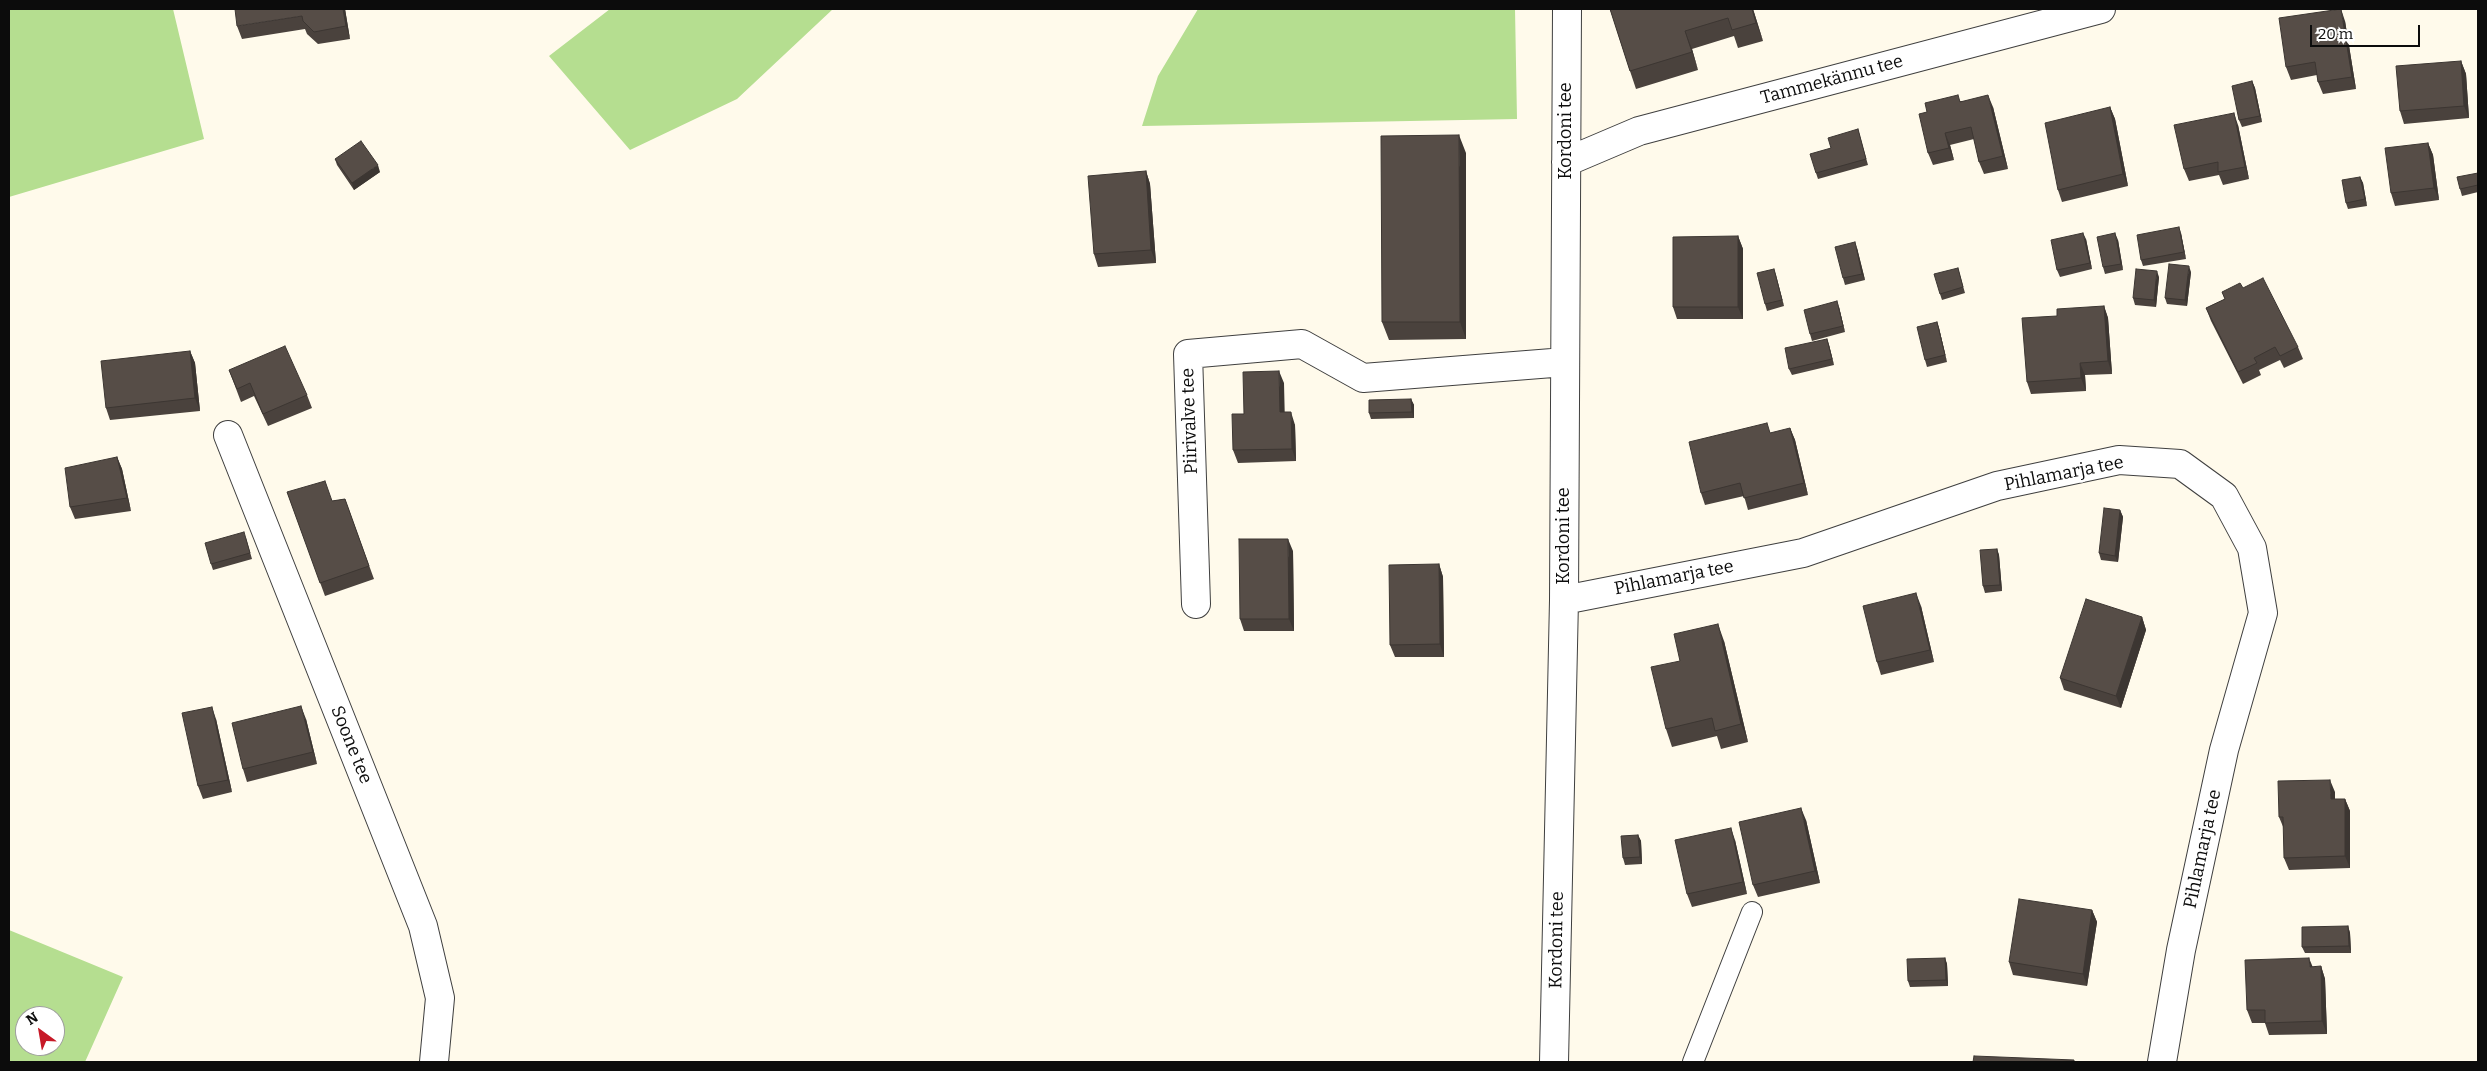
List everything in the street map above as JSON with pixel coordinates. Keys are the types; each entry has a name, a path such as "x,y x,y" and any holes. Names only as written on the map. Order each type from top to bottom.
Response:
{"street":[{"name":"Kordoni tee","path":"1554,1062 1564,600 1566,9"},
{"name":"Tammekännu tee","path":"1566,162 1639,132 2101,9"},
{"name":"Piirivalve tee","path":"1196,604 1188,354 1302,344 1363,378 1565,362"},
{"name":"Soone tee","path":"228,435 423,926 440,998 434,1062"},
{"name":"Pihlamarja tee","path":"1564,600 1803,553 1997,486 2119,460 2180,464 2224,496 2252,548 2263,613 2224,750 2181,950 2162,1062"}],"lane":[{"path":"1693,1062 1752,912"}],"green space":[{"path":"9,9 173,9 204,139 9,197"},
{"path":"610,9 833,9 737,99 630,150 549,56"},
{"path":"1198,9 1515,9 1517,119 1142,126 1158,76"},
{"path":"9,930 123,977 85,1062 9,1062"}],"building":[{"path":"235,9 343,9 346,26 314,32 303,21 302,16 237,26"},
{"path":"1610,9 1752,9 1756,23 1732,30 1728,18 1685,31 1692,52 1630,71"},
{"path":"2341,9 2352,77 2318,82 2315,62 2286,67 2279,18"},
{"path":"2461,61 2464,106 2400,111 2396,66"},
{"path":"2252,81 2260,116 2239,120 2232,86"},
{"path":"1958,95 1960,102 1988,95 2003,156 1979,162 1971,127 1945,133 1949,148 1928,153 1919,114 1927,112 1925,103"},
{"path":"2110,107 2123,174 2058,190 2045,123"},
{"path":"2234,113 2245,167 2218,172 2218,162 2184,169 2174,125"},
{"path":"1858,129 1866,159 1816,173 1810,154 1831,148 1828,138"},
{"path":"1459,135 1460,322 1382,322 1381,136"},
{"path":"361,141 378,165 352,183 335,159"},
{"path":"2428,143 2434,188 2391,193 2385,148"},
{"path":"1146,171 1151,250 1094,254 1088,176"},
{"path":"2478,173 2478,185 2460,189 2457,177"},
{"path":"2360,177 2365,199 2346,203 2342,180"},
{"path":"2179,227 2184,252 2141,260 2137,235"},
{"path":"2083,233 2090,263 2057,270 2051,240"},
{"path":"2115,233 2121,264 2103,267 2097,237"},
{"path":"1738,236 1738,307 1673,307 1673,237"},
{"path":"1855,242 1862,274 1843,278 1835,247"},
{"path":"2169,264 2189,266 2185,300 2165,298"},
{"path":"1958,268 1963,287 1940,294 1934,274"},
{"path":"1774,269 1782,300 1765,304 1757,273"},
{"path":"2136,269 2157,271 2154,300 2133,298"},
{"path":"2263,278 2298,347 2280,356 2275,347 2254,358 2257,363 2238,372 2206,308 2225,299 2222,292 2240,283 2243,288"},
{"path":"1837,301 1843,326 1810,334 1804,310"},
{"path":"2104,306 2108,361 2080,363 2081,378 2027,382 2022,318 2057,316 2057,309"},
{"path":"1937,322 1945,355 1925,360 1917,327"},
{"path":"1827,339 1832,359 1789,369 1785,348"},
{"path":"285,346 307,395 263,414 250,383 237,389 229,370"},
{"path":"190,351 195,398 106,408 101,361"},
{"path":"1279,371 1280,412 1291,412 1292,449 1233,450 1232,414 1244,414 1243,372"},
{"path":"1411,399 1412,412 1369,413 1369,400"},
{"path":"1767,423 1770,433 1790,428 1804,483 1744,498 1740,483 1701,493 1689,442"},
{"path":"117,457 127,498 70,507 65,468"},
{"path":"325,481 332,501 345,499 369,566 320,583 287,492"},
{"path":"2104,508 2120,510 2115,556 2099,553"},
{"path":"244,532 250,553 211,564 205,543"},
{"path":"1239,539 1288,539 1289,619 1240,619"},
{"path":"1997,549 2000,585 1983,586 1980,550"},
{"path":"1439,564 1440,644 1390,645 1389,565"},
{"path":"1916,593 1930,650 1877,662 1863,606"},
{"path":"2086,599 2142,617 2116,696 2060,678"},
{"path":"1718,624 1741,724 1715,731 1712,718 1666,729 1651,667 1680,661 1674,634"},
{"path":"301,706 313,752 243,769 232,723"},
{"path":"212,707 228,780 198,786 182,713"},
{"path":"2330,780 2331,799 2345,799 2345,856 2284,858 2283,817 2279,817 2278,781"},
{"path":"1801,808 1815,871 1753,885 1739,822"},
{"path":"1731,828 1743,882 1687,894 1675,840"},
{"path":"1638,835 1640,857 1623,858 1621,836"},
{"path":"2019,899 2092,910 2083,974 2009,962"},
{"path":"2348,926 2349,946 2302,947 2302,927"},
{"path":"1945,958 1946,980 1908,981 1907,959"},
{"path":"2309,958 2310,967 2321,966 2322,1021 2265,1023 2265,1010 2247,1010 2245,960"},
{"path":"1974,1056 2074,1060 2074,1062 1973,1062"}]}
